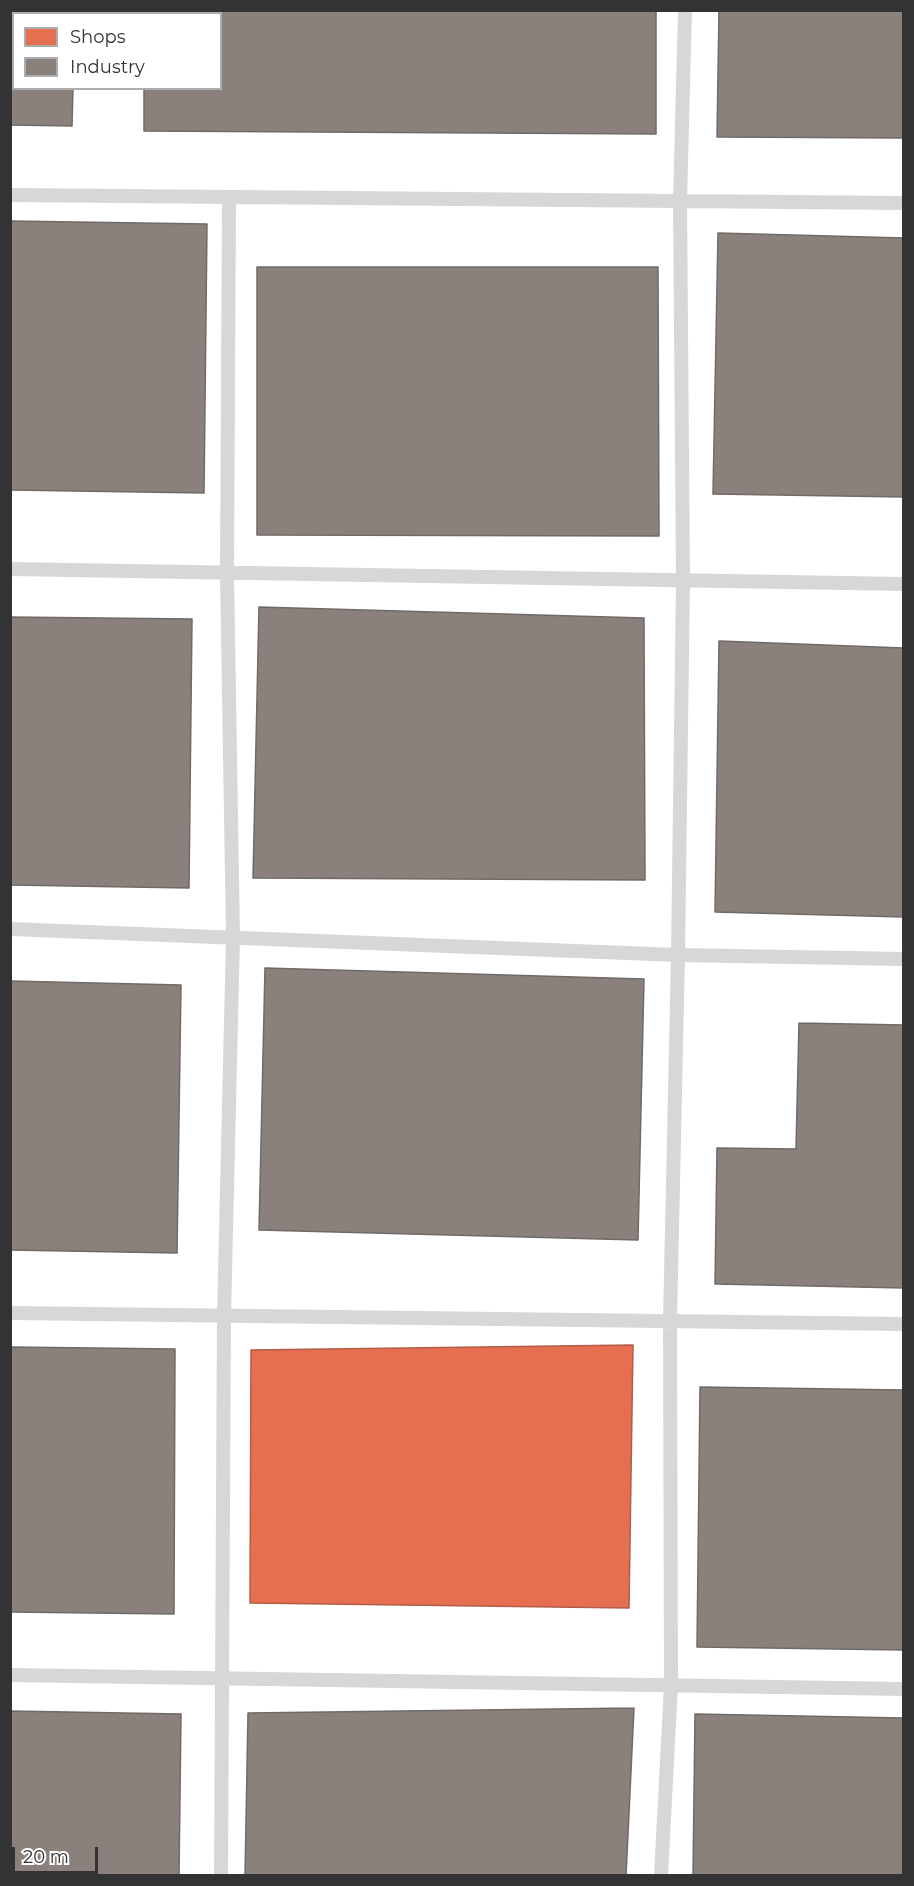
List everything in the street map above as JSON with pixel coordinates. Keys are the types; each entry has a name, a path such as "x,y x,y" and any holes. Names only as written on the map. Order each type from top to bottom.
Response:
{"lane":[{"path":"661,1875 671,1685 670,1321 683,581 680,201 685,10"},
{"path":"10,195 903,203"},
{"path":"221,1875 224,1316 233,937 227,573 229,197"},
{"path":"10,569 903,584"},
{"path":"10,929 678,955 903,959"},
{"path":"10,1313 903,1324"},
{"path":"10,1675 903,1689"}],"building: Shops":[{"path":"633,1345 629,1608 250,1603 251,1350"}],"building: Industry":[{"path":"10,10 73,10 73,12 12,12 12,90 73,90 72,126 10,125"},
{"path":"145,10 656,10 656,134 144,131 144,90 222,90 222,12 145,12"},
{"path":"719,10 904,10 904,138 717,137"},
{"path":"10,221 207,224 204,493 10,490"},
{"path":"718,233 904,238 904,497 713,494"},
{"path":"257,267 658,267 659,536 257,535"},
{"path":"259,607 644,618 645,880 253,878"},
{"path":"10,617 192,619 189,888 10,885"},
{"path":"719,641 904,648 904,917 715,912"},
{"path":"265,968 644,979 638,1240 259,1230"},
{"path":"10,981 181,985 177,1253 10,1250"},
{"path":"799,1023 904,1025 904,1288 715,1284 717,1148 796,1149"},
{"path":"10,1347 175,1349 174,1614 10,1612"},
{"path":"700,1387 904,1390 904,1650 697,1647"},
{"path":"634,1708 626,1876 245,1876 248,1713"},
{"path":"10,1711 181,1714 179,1876 10,1876"},
{"path":"695,1714 904,1718 904,1876 693,1876"}]}
